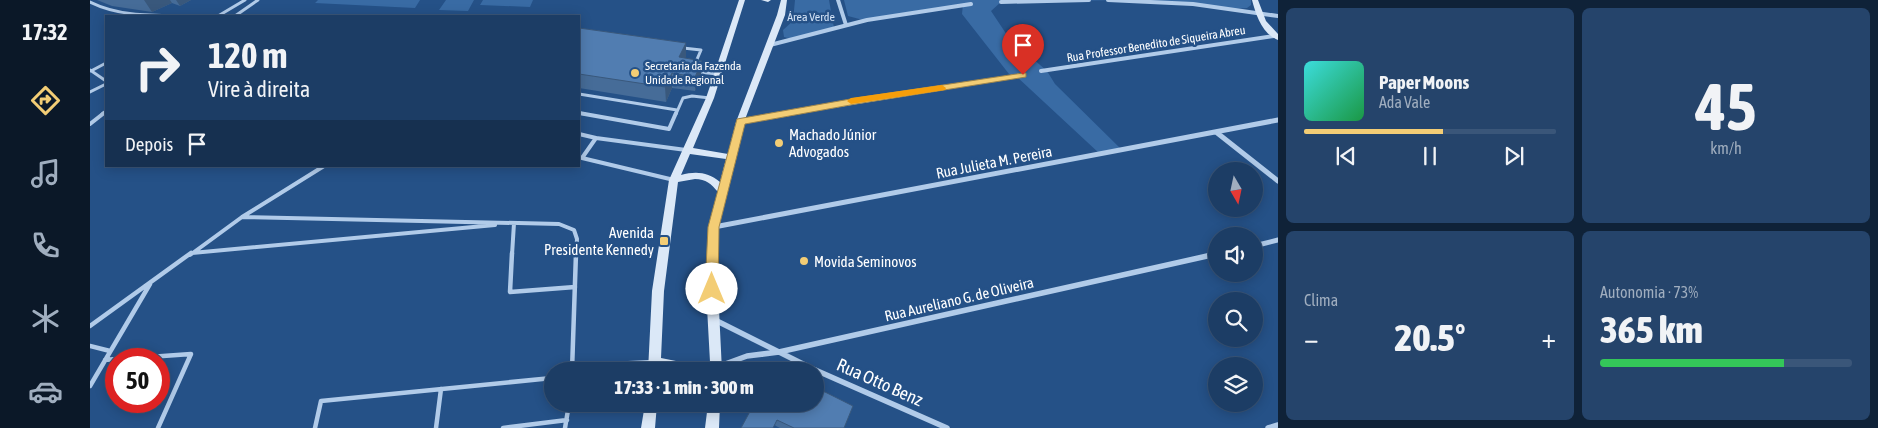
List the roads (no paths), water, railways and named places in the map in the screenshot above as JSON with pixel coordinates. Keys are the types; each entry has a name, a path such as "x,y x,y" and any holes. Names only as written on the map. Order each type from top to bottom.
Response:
{"main road":[{"path":"655,362 658,292 674,180 710,98 742,0"},
{"path":"717,362 712,289 714,227 740,122 770,45 784,0"},
{"path":"1255,0 1257,12 1262,22 1276,37"},
{"path":"686,150 730,157"},
{"path":"674,180 688,176 706,176 714,180 722,191"},
{"path":"648,428 650,412"},
{"path":"712,428 713,412"}],"street":[{"path":"838,0 846,25"},
{"path":"1001,2 1089,0"},
{"path":"1108,0 1143,1 1257,12 1278,16"},
{"path":"770,45 867,20 971,4"},
{"name":"Rua Professor Benedito de Siqueira Abreu","path":"1041,71 1276,37"},
{"path":"740,122 856,101 1023,75"},
{"name":"Rua Julieta M. Pereira","path":"714,227 1278,120"},
{"path":"1216,132 1278,181"},
{"path":"1263,244 1278,240"},
{"name":"Rua Aureliano G. de Oliveira","path":"779,352 1208,256"},
{"path":"714,320 779,352"},
{"path":"727,362 732,358 746,354 779,352"},
{"name":"Rua Otto Benz","path":"779,352 797,362"},
{"name":"Rua Otto Benz","path":"824,375 947,428"},
{"path":"1268,428 1278,424"}],"lane":[{"path":"220,15 245,0"},
{"path":"236,15 258,0"},
{"path":"90,2 104,9 136,15"},
{"path":"682,48 701,50 693,71 718,74"},
{"path":"105,63 91,70 105,81"},
{"path":"90,92 105,83"},
{"path":"580,94 678,110"},
{"path":"580,113 669,129 683,98 692,96 710,98"},
{"path":"90,124 105,112"},
{"path":"580,134 686,150"},
{"path":"596,138 582,158 674,180"},
{"path":"90,326 242,217 322,167"},
{"path":"242,217 559,224 574,230 577,239 573,362"},
{"path":"192,253 515,223"},
{"path":"515,223 510,292 575,287"},
{"path":"112,348 150,283"},
{"path":"90,346 105,350"},
{"path":"170,356 191,354 170,401"},
{"path":"90,386 105,360"},
{"path":"315,428 321,402 544,379"},
{"path":"436,428 442,389"},
{"path":"565,428 568,412"},
{"path":"158,428 165,413"},
{"path":"504,428 567,420"}],"place":[{"name":"Secretaria da Fazenda Unidade Regional","path":"635,73"},
{"name":"Machado Júnior Advogados","path":"779,143"},
{"name":"Avenida Presidente Kennedy","path":"664,241"},
{"name":"Movida Seminovos","path":"804,261"}],"park label":[{"name":"Área Verde","path":"811,17"}]}
